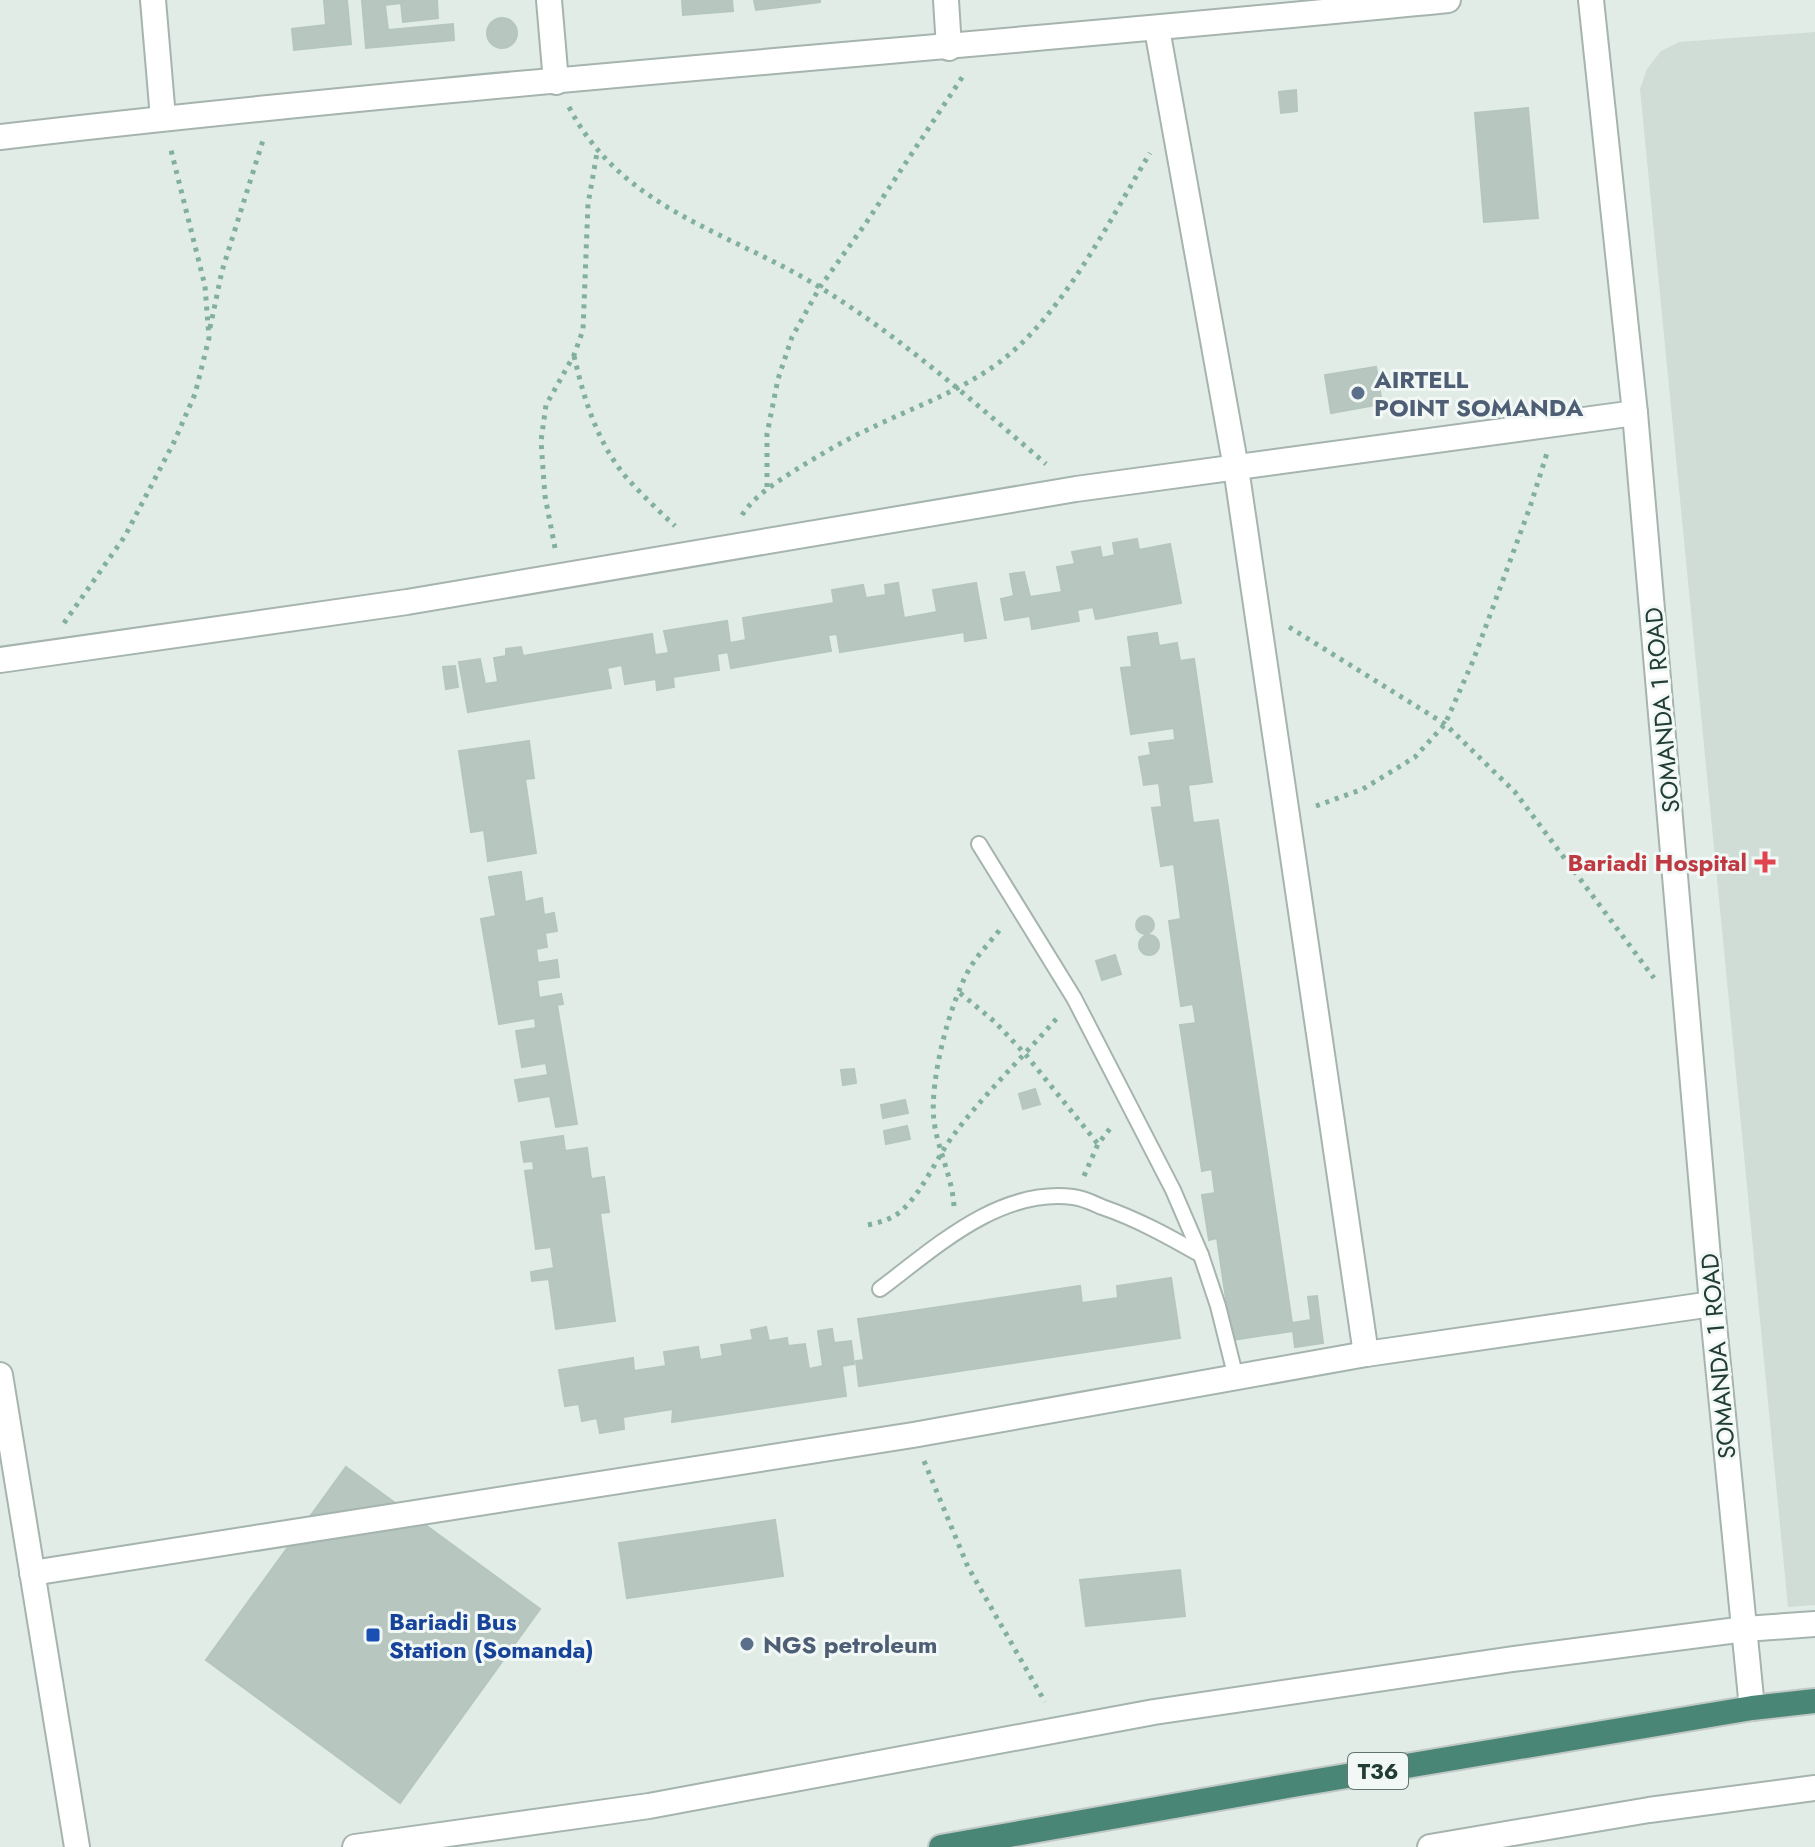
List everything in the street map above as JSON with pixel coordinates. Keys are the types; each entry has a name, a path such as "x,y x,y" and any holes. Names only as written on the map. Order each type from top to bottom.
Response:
{"highway":[{"name":"T36","path":"941,1847 1278,1787 1752,1708 1815,1701"}],"street":[{"path":"153,0 163,118"},
{"path":"549,0 556,82"},
{"path":"946,0 949,48"},
{"path":"0,137 273,106 984,45 1448,0"},
{"name":"SOMANDA 1 ROAD","path":"1591,0 1635,413 1712,1304 1752,1708"},
{"path":"1157,29 1236,468 1366,1354"},
{"path":"0,660 407,602 1076,489 1635,413"},
{"path":"32,1573 913,1435 1366,1354 1712,1304"},
{"path":"0,1375 77,1847"},
{"path":"355,1847 649,1806 1154,1712 1513,1659 1745,1629 1815,1624"},
{"path":"1430,1847 1649,1810 1815,1788"}],"lane":[{"path":"979,844 1074,998 1173,1190 1201,1255 1236,1378"},
{"path":"880,1289 953,1235 998,1209 1036,1196 1075,1197 1138,1220 1201,1255"}],"path":[{"path":"767,488 767,434 778,379 792,337 820,287 984,45"},
{"path":"556,82 576,121 598,152 639,189 675,213 820,287 879,327 1076,489"},
{"path":"44,653 125,536 195,394 222,271 273,106"},
{"path":"574,355 585,402 604,443 625,475 715,551 743,512 767,488 865,430 958,389 997,364 1032,335 1075,276 1173,114"},
{"path":"163,118 202,273 209,338"},
{"path":"560,577 545,496 541,441 546,405 574,355 583,330 588,204 598,152"},
{"path":"1288,816 1363,789 1415,757 1445,724 1478,648 1530,507 1556,424"},
{"path":"1257,608 1445,724 1515,792 1689,1028"},
{"path":"953,1235 953,1190 933,1120 934,1086 942,1044 971,967 1017,908"},
{"path":"960,993 995,1022 1026,1055 1098,1144"},
{"path":"868,1225 889,1220 908,1205 940,1153 990,1090 1026,1055 1074,998"},
{"path":"1075,1197 1098,1144 1130,1104"},
{"path":"913,1435 968,1567 1062,1729"}],"shaded area":[{"name":"Bariadi Hospital","path":"1815,32 1815,1605 1788,1607 1640,89 1647,69 1661,51 1679,42"}],"building":[{"path":"324,0 347,0 351,44 294,50 292,29 326,25"},
{"path":"362,0 437,0 438,18 403,22 401,3 385,5 388,30 453,24 454,40 366,48"},
{"path":"682,0 732,0 733,11 683,15"},
{"path":"754,0 820,0 820,2 756,10"},
{"path":"502,18 508,19 516,27 516,39 508,47 502,48 496,47 488,39 487,33 488,27 496,19"},
{"path":"1296,90 1297,111 1281,113 1279,92"},
{"path":"1528,108 1538,218 1484,222 1475,113"},
{"path":"1376,367 1382,404 1331,413 1325,375"},
{"path":"1137,539 1139,550 1170,544 1181,603 1096,619 1093,607 1077,610 1079,621 1032,629 1030,616 1005,620 1001,599 1014,596 1010,574 1024,572 1030,597 1062,592 1057,567 1075,564 1072,552 1100,547 1102,558 1115,555 1113,543"},
{"path":"898,583 904,618 937,612 933,590 976,583 986,638 965,641 964,632 840,652 837,634 828,635 831,651 731,668 728,652 717,654 719,670 673,677 674,687 657,690 656,679 625,684 622,665 607,668 611,688 468,712 459,662 480,659 485,684 498,682 494,658 506,656 506,649 521,647 523,656 652,634 655,655 669,653 664,631 727,621 730,643 746,640 743,618 834,603 832,590 863,585 866,598 886,595 885,585"},
{"path":"1157,633 1159,646 1177,643 1180,661 1194,659 1212,782 1188,785 1193,823 1218,820 1292,1323 1311,1320 1308,1297 1317,1296 1323,1343 1295,1347 1293,1331 1232,1340 1217,1238 1209,1240 1202,1195 1215,1193 1212,1169 1202,1171 1180,1025 1196,1023 1193,1004 1181,1006 1169,921 1181,919 1174,864 1161,866 1152,808 1162,807 1159,783 1144,785 1139,757 1151,755 1149,743 1175,740 1174,728 1131,734 1121,668 1132,667 1128,637"},
{"path":"455,666 458,687 446,689 443,667"},
{"path":"529,741 534,778 525,779 536,853 488,861 484,830 471,832 459,751"},
{"path":"521,872 525,902 542,898 544,915 554,913 557,931 545,933 547,947 536,949 538,963 557,960 559,977 537,980 539,998 561,994 563,1004 557,1005 577,1124 556,1127 550,1096 519,1101 515,1080 548,1075 546,1063 522,1067 516,1031 536,1028 535,1018 499,1024 481,919 496,916 489,877"},
{"path":"1141,916 1149,916 1154,925 1152,932 1141,934 1136,929 1136,921"},
{"path":"1149,935 1156,938 1159,945 1156,952 1149,955 1142,952 1139,945 1142,938"},
{"path":"1115,955 1121,974 1102,980 1096,961"},
{"path":"854,1069 856,1083 843,1085 841,1070"},
{"path":"1035,1089 1040,1104 1023,1109 1019,1094"},
{"path":"905,1100 908,1113 883,1118 881,1105"},
{"path":"907,1126 910,1139 886,1144 884,1131"},
{"path":"563,1136 565,1151 587,1148 591,1179 604,1177 609,1212 600,1213 615,1321 556,1329 549,1279 532,1281 531,1272 554,1268 551,1247 536,1249 525,1171 534,1170 533,1161 524,1162 521,1142"},
{"path":"1171,1278 1180,1338 859,1386 856,1361 864,1360 858,1319 1080,1286 1082,1303 1118,1298 1117,1286"},
{"path":"766,1327 769,1341 787,1338 788,1346 805,1344 809,1369 823,1366 818,1331 832,1329 834,1343 851,1341 854,1364 842,1366 846,1396 672,1422 673,1409 623,1417 624,1429 600,1433 597,1418 582,1421 579,1404 565,1406 559,1370 633,1358 634,1371 666,1366 664,1352 698,1347 700,1360 723,1356 721,1345 753,1340 751,1330"},
{"name":"Bariadi Bus Station (Somanda)","path":"346,1467 540,1609 400,1803 206,1660"},
{"path":"775,1520 783,1576 627,1598 619,1543"},
{"path":"1180,1570 1185,1616 1086,1626 1080,1580"}],"place":[{"name":"AIRTELL POINT SOMANDA","path":"1358,393"},
{"name":"Bariadi Hospital","path":"1765,862"},
{"name":"Bariadi Bus Station (Somanda)","path":"373,1635"},
{"name":"NGS petroleum","path":"747,1644"}]}
